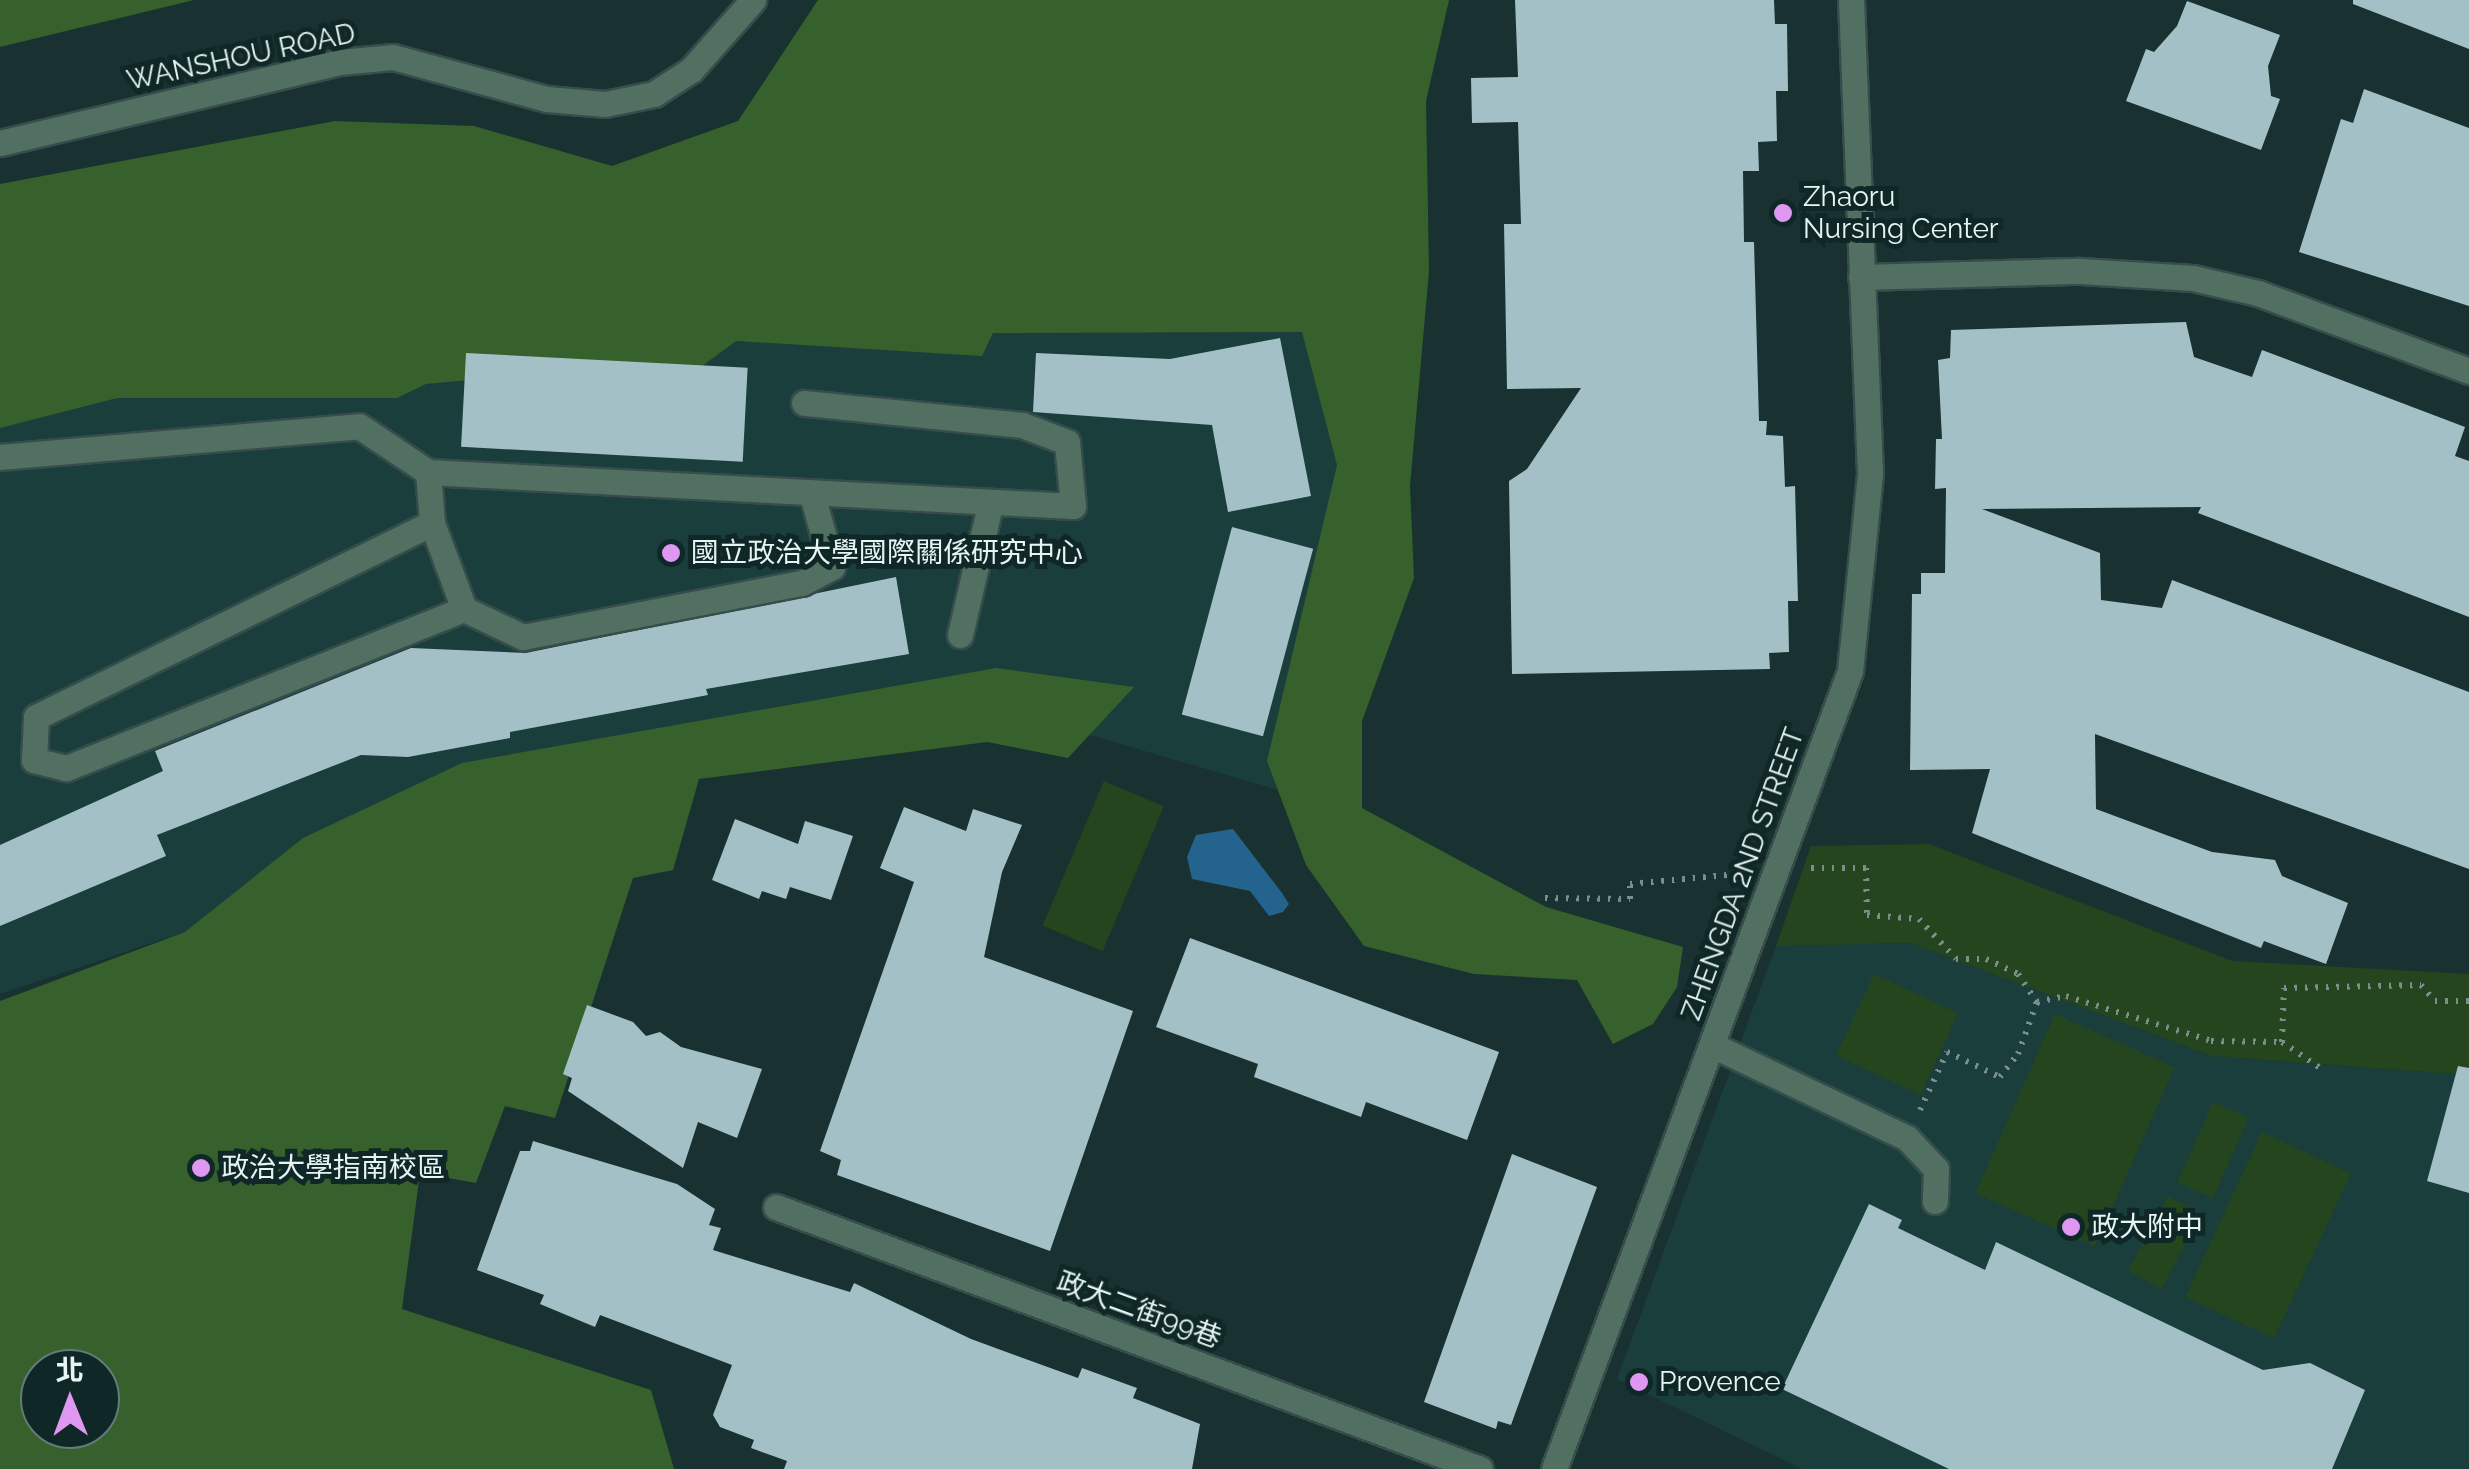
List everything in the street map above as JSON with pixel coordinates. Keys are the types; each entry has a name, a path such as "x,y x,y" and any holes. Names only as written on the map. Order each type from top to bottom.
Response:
{"street":[{"name":"WANSHOU ROAD","path":"0,143 340,62 393,58 547,99 605,104 654,94 692,70 753,0"},
{"name":"ZHENGDA 2ND STREET","path":"1554,1469 1850,671 1870,473 1851,0"},
{"path":"1861,277 2082,271 2193,278 2258,293 2469,371"},
{"path":"0,457 359,426 428,472 813,498 1072,506 1068,442 1022,425 804,403"},
{"path":"428,472 432,523 464,610 522,636 802,583 832,567 813,498"},
{"path":"960,635 990,505"},
{"path":"432,523 36,717 34,760 66,768 464,610"},
{"path":"1712,1045 1907,1138 1936,1170 1935,1201"},
{"name":"政大二街99巷","path":"776,1207 1480,1469"}],"path":[{"path":"1545,898 1630,898 1630,884 1683,884 1700,874 1778,868 1866,868 1867,915 1918,920 1956,959 1986,959 2018,974 2037,1002"},
{"path":"2282,1042 2284,988 2421,985 2435,1000 2469,1001"},
{"path":"2037,1002 2066,996 2211,1041 2282,1042 2323,1070"},
{"path":"1907,1138 1947,1052 2000,1077 2018,1054 2037,1002"}],"shaded area":[{"name":"國立政治大學國際關係研究中心","path":"1377,304 1306,798 1007,711 721,751 0,994 0,394 345,348"},
{"name":"政大附中","path":"1911,943 2212,1056 2469,1075 2469,1469 1802,1469 1617,1379 1776,946"}],"green space":[{"path":"0,0 194,0 0,47"},
{"path":"818,0 1449,0 1426,101 1429,271 1410,486 1414,578 1362,721 1362,808 1546,907 1683,947 1677,987 1653,1024 1613,1044 1577,980 1474,974 1364,946 1306,865 1267,761 1337,465 1302,332 993,333 982,356 736,341 675,386 522,375 426,384 397,398 117,398 0,428 0,184 335,121 474,126 612,166 738,121"},
{"path":"996,668 1134,687 1068,758 987,742 699,779 673,870 633,878 555,1118 505,1106 476,1183 420,1173 402,1309 651,1390 674,1469 0,1469 0,1001 185,932 303,838 462,763"},
{"path":"1104,781 1164,806 1102,951 1043,926"},
{"path":"1929,844 2232,961 2469,974 2469,1075 2212,1056 1911,943 1776,946 1811,846"},
{"path":"1874,974 1958,1013 1920,1095 1836,1056"},
{"path":"2055,1014 2175,1067 2095,1246 1975,1193"},
{"path":"2213,1102 2249,1118 2213,1198 2177,1182"},
{"path":"2262,1132 2351,1173 2274,1338 2185,1297"},
{"path":"2168,1196 2202,1214 2162,1289 2128,1271"}],"water":[{"path":"1233,829 1289,904 1283,912 1269,916 1250,891 1192,879 1187,857 1196,835"}],"building":[{"path":"1515,0 1774,0 1775,24 1787,24 1788,91 1776,91 1777,141 1758,142 1759,171 1743,171 1744,242 1754,242 1759,421 1767,421 1766,435 1783,436 1785,487 1795,486 1798,601 1788,601 1789,652 1769,653 1770,669 1512,674 1509,481 1527,469 1581,388 1507,389 1504,224 1521,224 1518,122 1472,123 1471,78 1518,77"},
{"path":"2353,0 2469,0 2469,49 2353,4"},
{"path":"2187,1 2280,35 2268,66 2271,96 2280,99 2261,150 2126,101 2146,49 2154,52 2177,26"},
{"path":"2364,89 2469,128 2469,306 2299,252 2341,119 2353,123"},
{"path":"2186,322 2194,357 2252,377 2262,350 2465,427 2455,456 2469,461 2469,617 2198,513 2201,507 1982,509 2100,553 2101,600 2162,608 2172,580 2469,692 2469,869 2095,734 2096,809 2212,852 2275,860 2282,876 2348,903 2326,964 2264,941 2261,948 1972,833 1990,769 1910,770 1912,594 1921,594 1921,573 1945,573 1946,488 1935,489 1936,439 1942,439 1938,360 1950,358 1951,330"},
{"path":"1280,338 1311,496 1228,512 1212,425 1033,412 1036,353 1170,359"},
{"path":"466,353 748,368 743,462 461,447"},
{"path":"1232,527 1313,549 1263,736 1182,714"},
{"path":"896,577 909,654 706,689 708,695 510,732 510,738 408,757 361,755 157,835 166,856 0,926 0,845 163,771 155,751 411,648 526,653"},
{"path":"904,807 966,831 973,809 1022,825 1002,872 984,957 1133,1011 1050,1251 837,1175 841,1160 820,1151 914,882 880,868"},
{"path":"735,819 798,844 805,821 853,836 831,900 790,887 786,899 762,891 759,899 712,880"},
{"path":"1190,938 1499,1052 1467,1140 1366,1102 1361,1117 1254,1077 1258,1064 1156,1027"},
{"path":"587,1005 633,1022 646,1036 660,1032 681,1047 762,1069 737,1138 698,1122 683,1168 568,1091 572,1078 563,1074"},
{"path":"2458,1066 2469,1068 2469,1193 2427,1181"},
{"path":"533,1141 677,1184 715,1209 709,1225 721,1228 713,1250 850,1292 854,1283 971,1339 1078,1378 1082,1368 1137,1388 1133,1398 1200,1424 1192,1469 784,1469 787,1461 751,1448 754,1440 720,1427 713,1415 732,1365 600,1315 595,1327 540,1304 544,1295 477,1270 520,1151 530,1151"},
{"path":"1512,1154 1597,1187 1511,1425 1498,1421 1496,1429 1424,1402"},
{"path":"1869,1204 1902,1220 1898,1228 1985,1270 1996,1242 2263,1370 2310,1363 2365,1390 2332,1469 1949,1469 1782,1389"}],"place":[{"name":"Zhaoru Nursing Center","path":"1783,213"},
{"name":"國立政治大學國際關係研究中心","path":"671,553"},
{"name":"政治大學指南校區","path":"201,1168"},
{"name":"政大附中","path":"2071,1227"},
{"name":"Provence","path":"1639,1382"}]}
